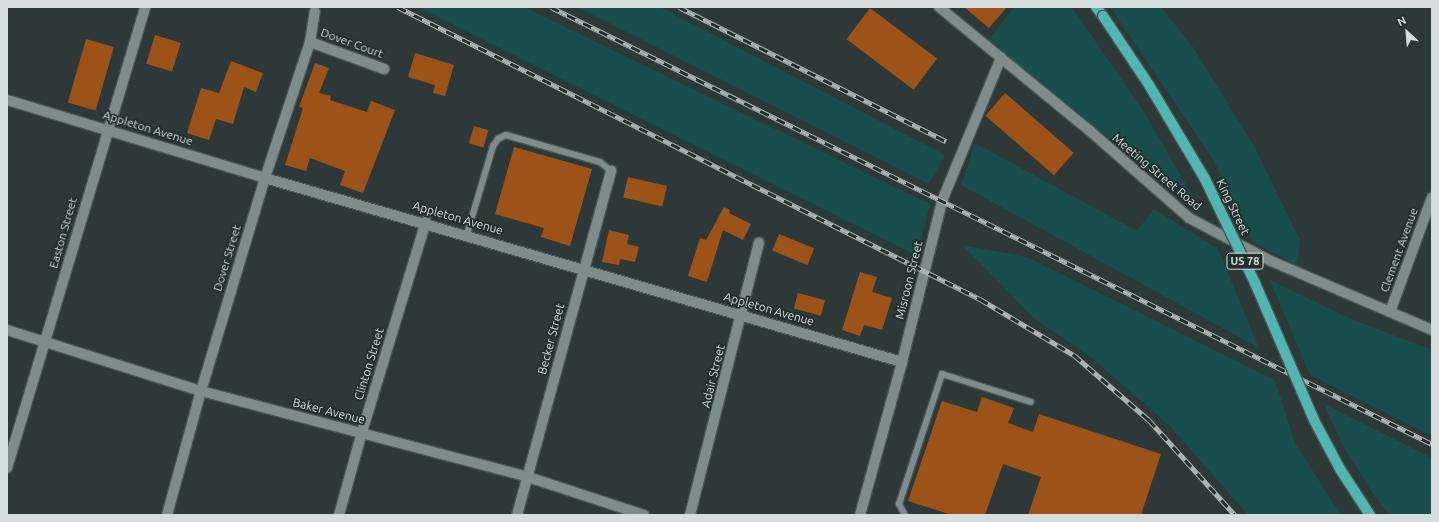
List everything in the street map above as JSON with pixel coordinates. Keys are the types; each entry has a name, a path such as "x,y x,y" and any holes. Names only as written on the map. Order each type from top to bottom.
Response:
{"main road":[{"name":"King Street","path":"1096,7 1149,85 1205,179 1255,283 1314,420 1340,469 1370,515"}],"street":[{"name":"Easton Street","path":"7,468 107,128 145,7"},
{"name":"Meeting Street Road","path":"938,7 1001,58 1189,218 1271,261 1432,330"},
{"name":"Dover Street","path":"167,515 201,391 265,178 310,42 315,11"},
{"name":"Dover Court","path":"310,42 384,69"},
{"name":"Misroon Street","path":"860,515 902,362 942,201 1001,58"},
{"name":"Appleton Avenue","path":"7,100 107,128 265,178 426,222 902,362"},
{"name":"Becker Street","path":"517,515 583,268 611,171"},
{"name":"Clement Avenue","path":"1390,312 1432,197"},
{"name":"Clinton Street","path":"339,515 362,432 426,222"},
{"name":"Adair Street","path":"690,515 742,315 759,243"},
{"name":"Baker Avenue","path":"7,330 201,391 362,432 528,477 644,515"}],"lane":[{"path":"467,234 493,146 498,140 506,135 600,162 611,171"},
{"path":"905,515 899,504 942,374 1031,402"}],"shaded area":[{"path":"417,7 524,7 930,204 917,256"},
{"path":"577,7 660,7 945,155 929,184"},
{"path":"1014,7 1072,7 1144,112 1199,207 1168,186 989,40"},
{"path":"1110,7 1161,7 1193,47 1254,146 1300,240 1297,265 1253,242 1214,161"},
{"path":"975,143 1137,231 1154,209 1218,249 1259,348 961,185"},
{"path":"962,245 1027,257 1275,380 1295,443 1341,515 1248,515 1169,425 1089,356 1034,318"},
{"path":"1270,280 1349,318 1432,350 1432,436 1310,375"},
{"path":"1324,404 1432,458 1432,515 1390,515 1375,497 1343,446"}],"building":[{"path":"964,7 1007,7 989,28"},
{"path":"870,8 937,59 914,90 847,39"},
{"path":"155,35 181,43 172,72 146,64"},
{"path":"86,39 114,47 96,110 68,102"},
{"path":"415,53 454,65 445,96 433,93 435,85 408,77"},
{"path":"231,61 263,73 256,92 244,87 233,124 216,119 209,140 187,133 201,88 219,93"},
{"path":"315,63 329,68 319,93 331,96 330,100 367,112 371,101 395,110 363,193 340,185 345,171 310,158 306,171 285,165 303,108 299,107"},
{"path":"1005,93 1074,153 1054,175 985,116"},
{"path":"474,126 488,130 483,147 469,143"},
{"path":"514,147 592,169 570,246 541,237 544,228 495,214"},
{"path":"628,177 667,186 662,206 623,197"},
{"path":"724,207 730,210 729,213 751,224 743,240 723,230 707,282 688,276 700,238 706,240"},
{"path":"609,230 629,235 627,244 639,247 635,262 620,259 619,265 602,262"},
{"path":"779,234 814,248 807,265 772,251"},
{"path":"860,272 877,277 872,292 892,298 882,330 864,325 860,336 842,330"},
{"path":"798,293 825,300 821,316 794,308"},
{"path":"982,397 1014,408 1008,423 1033,432 1039,414 1161,454 1141,515 1028,515 1041,477 1003,464 985,515 952,515 908,501 942,401 977,412"}],"railway":[{"path":"398,7 980,299 1074,355 1149,420 1235,515"},
{"path":"551,7 1432,444"},
{"path":"679,7 946,141"}]}
